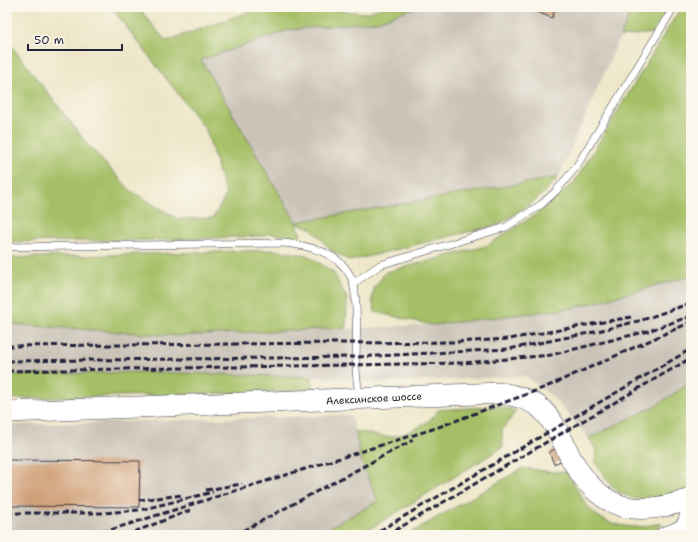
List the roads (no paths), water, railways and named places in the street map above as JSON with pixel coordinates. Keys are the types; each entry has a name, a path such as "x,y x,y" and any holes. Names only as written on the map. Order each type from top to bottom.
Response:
{"main road":[{"name":"Алексинское шоссе","path":"7,412 359,399 488,392 515,395 530,401 546,414 560,435 580,472 602,498 619,506 634,510 658,508 689,500"}],"street":[{"path":"663,535 683,525 688,518 689,500"}],"lane":[{"path":"354,283 380,265 506,227 542,204 556,191 576,167 674,7"},
{"path":"7,247 285,243 304,245 322,252 345,269 354,283 357,344 356,366 359,399"}],"railway":[{"path":"7,361 356,357 509,349 594,332 642,320 691,303"},
{"path":"7,371 463,363 551,355 648,331 691,316"},
{"path":"7,346 456,342 509,339 631,317"},
{"path":"94,535 436,428 546,387 691,322"},
{"path":"372,535 691,349"},
{"path":"387,535 691,358"},
{"path":"235,535 413,440"},
{"path":"206,490 242,484"},
{"path":"7,513 103,513 140,510 213,492"},
{"path":"139,500 183,495"},
{"path":"126,535 191,510"}]}
